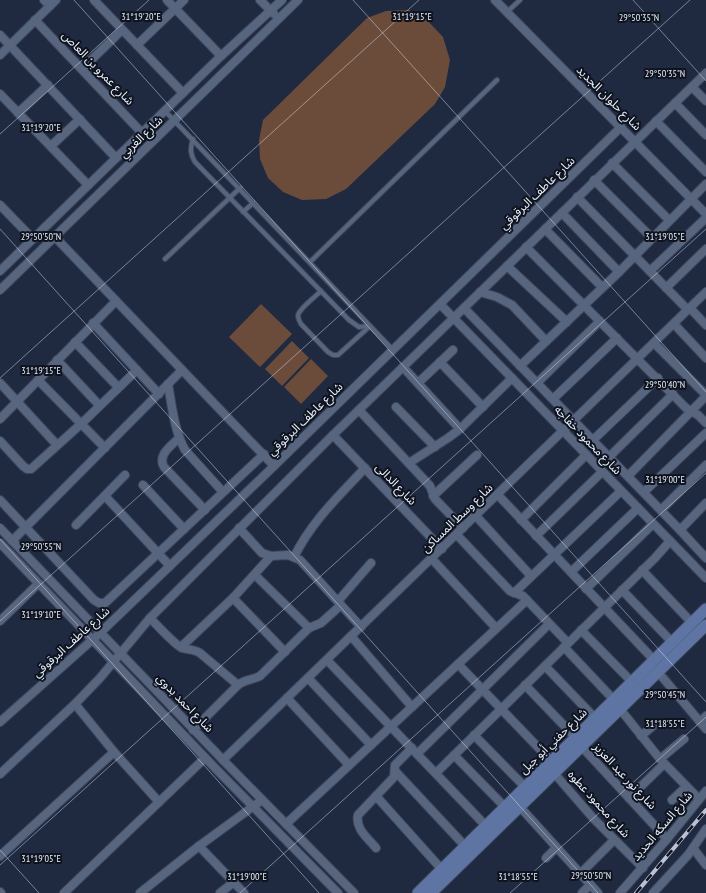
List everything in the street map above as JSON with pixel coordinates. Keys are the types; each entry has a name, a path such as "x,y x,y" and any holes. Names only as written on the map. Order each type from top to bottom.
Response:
{"street":[{"path":"44,0 50,6"},
{"path":"0,55 56,0"},
{"path":"94,0 183,93"},
{"path":"167,0 221,56"},
{"path":"137,45 184,0"},
{"path":"260,0 279,19"},
{"name":"شارع الغربي","path":"0,271 221,56 282,0"},
{"name":"شارع الغربي","path":"0,290 298,0"},
{"name":"شارع حلوان الجديد","path":"495,0 706,214"},
{"name":"شارع عمرو بن العاص","path":"35,20 142,132"},
{"path":"82,69 122,30"},
{"path":"0,35 116,158"},
{"path":"0,774 75,704 100,678 150,618 239,528 706,72"},
{"path":"18,113 48,85"},
{"path":"692,87 706,101"},
{"path":"0,94 88,185"},
{"path":"675,103 706,135"},
{"path":"51,146 80,119"},
{"path":"656,121 706,172"},
{"name":"شارع عاطف البرقوقي","path":"0,722 100,633 170,566 621,127"},
{"path":"612,163 670,220"},
{"path":"594,180 652,238"},
{"path":"520,366 618,272 706,184"},
{"path":"577,197 666,288 706,325"},
{"path":"0,205 33,239"},
{"path":"562,212 618,272"},
{"path":"650,271 706,218"},
{"path":"545,229 602,287"},
{"path":"55,237 274,466"},
{"path":"526,248 658,378 686,408 706,423"},
{"path":"666,288 706,249"},
{"path":"507,266 566,322"},
{"path":"480,292 497,297 512,305 546,341"},
{"name":"شارع وسط المساكن","path":"223,760 564,432 637,358 706,293"},
{"path":"0,419 116,301"},
{"name":"شارع محمود خفاجه","path":"440,304 706,578"},
{"name":"شارع محمود خفاجه","path":"464,308 644,492 706,558"},
{"path":"537,383 600,321"},
{"path":"93,323 158,394"},
{"path":"674,324 706,358"},
{"path":"552,399 617,338"},
{"path":"75,342 118,387"},
{"path":"628,476 706,396 654,343"},
{"path":"418,383 453,350"},
{"path":"57,360 99,405"},
{"path":"440,362 483,407"},
{"path":"403,367 460,429"},
{"path":"0,441 27,469 31,469 81,424 137,370"},
{"path":"12,540 182,370"},
{"path":"409,463 460,429 512,378"},
{"path":"593,440 658,378"},
{"path":"38,380 105,448"},
{"path":"0,383 57,445"},
{"path":"168,384 179,438 185,450 223,492"},
{"path":"609,457 673,394"},
{"path":"396,408 435,447"},
{"path":"359,410 430,486 433,496 463,528"},
{"path":"644,492 706,433"},
{"name":"شارع الدالى","path":"333,435 442,549"},
{"path":"179,438 164,453 162,462 164,467 205,510"},
{"path":"0,500 94,600 99,603 105,602 110,599 264,454"},
{"path":"433,496 477,455"},
{"path":"521,520 586,455"},
{"path":"661,510 706,465"},
{"path":"294,557 307,533 320,516 365,468"},
{"path":"536,536 602,472"},
{"path":"76,525 125,475"},
{"path":"143,485 184,529"},
{"path":"514,593 621,491"},
{"path":"498,495 654,660"},
{"path":"105,496 170,566"},
{"path":"680,530 706,503"},
{"path":"571,572 638,508"},
{"path":"476,516 531,576"},
{"path":"586,589 654,524"},
{"name":"شارع احمد بدوي","path":"0,528 193,730 354,893"},
{"path":"239,528 262,553 271,556 281,555 294,557 305,564 361,627"},
{"path":"457,535 510,591 520,594 527,600 617,704 662,762 699,799"},
{"path":"436,773 670,541"},
{"name":"شارع احمد بدوي","path":"0,544 205,758 338,893"},
{"path":"181,647 233,598 271,556"},
{"path":"432,559 496,628"},
{"path":"193,730 238,685 245,680 253,680 260,676 309,628 321,623 340,603 371,563"},
{"path":"642,570 692,622"},
{"path":"255,575 309,628"},
{"path":"0,620 38,584"},
{"path":"622,590 672,642"},
{"path":"233,598 285,652"},
{"path":"286,824 527,600"},
{"name":"شارع حفني أبو جبل","path":"431,893 465,846 525,787 555,768 582,747 617,704 632,682 706,609"},
{"path":"150,618 181,647 200,652 238,685"},
{"path":"376,848 360,830 357,820 358,815 394,777 395,765 414,751 482,690 549,624"},
{"name":"شارع حفني أبو جبل","path":"418,893 445,873 520,808 555,768 576,737 595,718 617,704 658,672 706,625"},
{"path":"581,630 632,682"},
{"path":"351,636 412,707"},
{"path":"327,660 486,826"},
{"name":"شارع محمود عطوه","path":"458,664 555,768 614,840 643,868"},
{"path":"545,666 595,718"},
{"path":"658,672 703,719 706,729"},
{"path":"308,678 371,745"},
{"path":"525,685 576,737"},
{"path":"287,698 350,765"},
{"path":"75,704 114,752 159,802"},
{"path":"641,736 653,726"},
{"path":"474,735 525,787"},
{"path":"629,798 684,739"},
{"name":"شارع نور عبد العزيز","path":"582,747 667,839"},
{"path":"0,856 114,752"},
{"path":"454,755 505,807"},
{"path":"64,893 205,758"},
{"path":"395,771 465,846"},
{"path":"672,800 686,787"},
{"name":"شارع السكه الحديد","path":"620,893 643,868 706,791"},
{"path":"376,796 445,873"},
{"path":"140,893 199,846 262,800"},
{"path":"520,808 598,893"},
{"path":"653,893 693,848 706,829"},
{"path":"580,874 614,840"},
{"path":"199,846 244,893"},
{"path":"546,858 556,848"},
{"path":"693,848 706,865"},
{"path":"220,893 234,882"},
{"path":"582,893 590,885"}],"lane":[{"path":"507,12 520,0"},
{"path":"310,262 497,80"},
{"path":"165,110 393,350"},
{"path":"193,139 190,147 191,155 195,162 354,324 359,327 370,326"},
{"path":"165,259 240,188"},
{"path":"243,212 253,202"},
{"path":"321,291 302,309 298,319 328,352 333,355 338,355 370,326"}],"shaded area":[{"path":"409,10 425,18 443,37 450,60 445,87 435,104 346,189 326,199 302,200 283,192 268,178 260,159 259,140 263,120 367,18 386,11"},
{"path":"261,304 292,334 260,367 229,337"},
{"path":"292,341 309,358 282,386 265,369"},
{"path":"311,359 328,376 301,404 284,387"}],"railway":[{"path":"636,893 706,810"}]}
